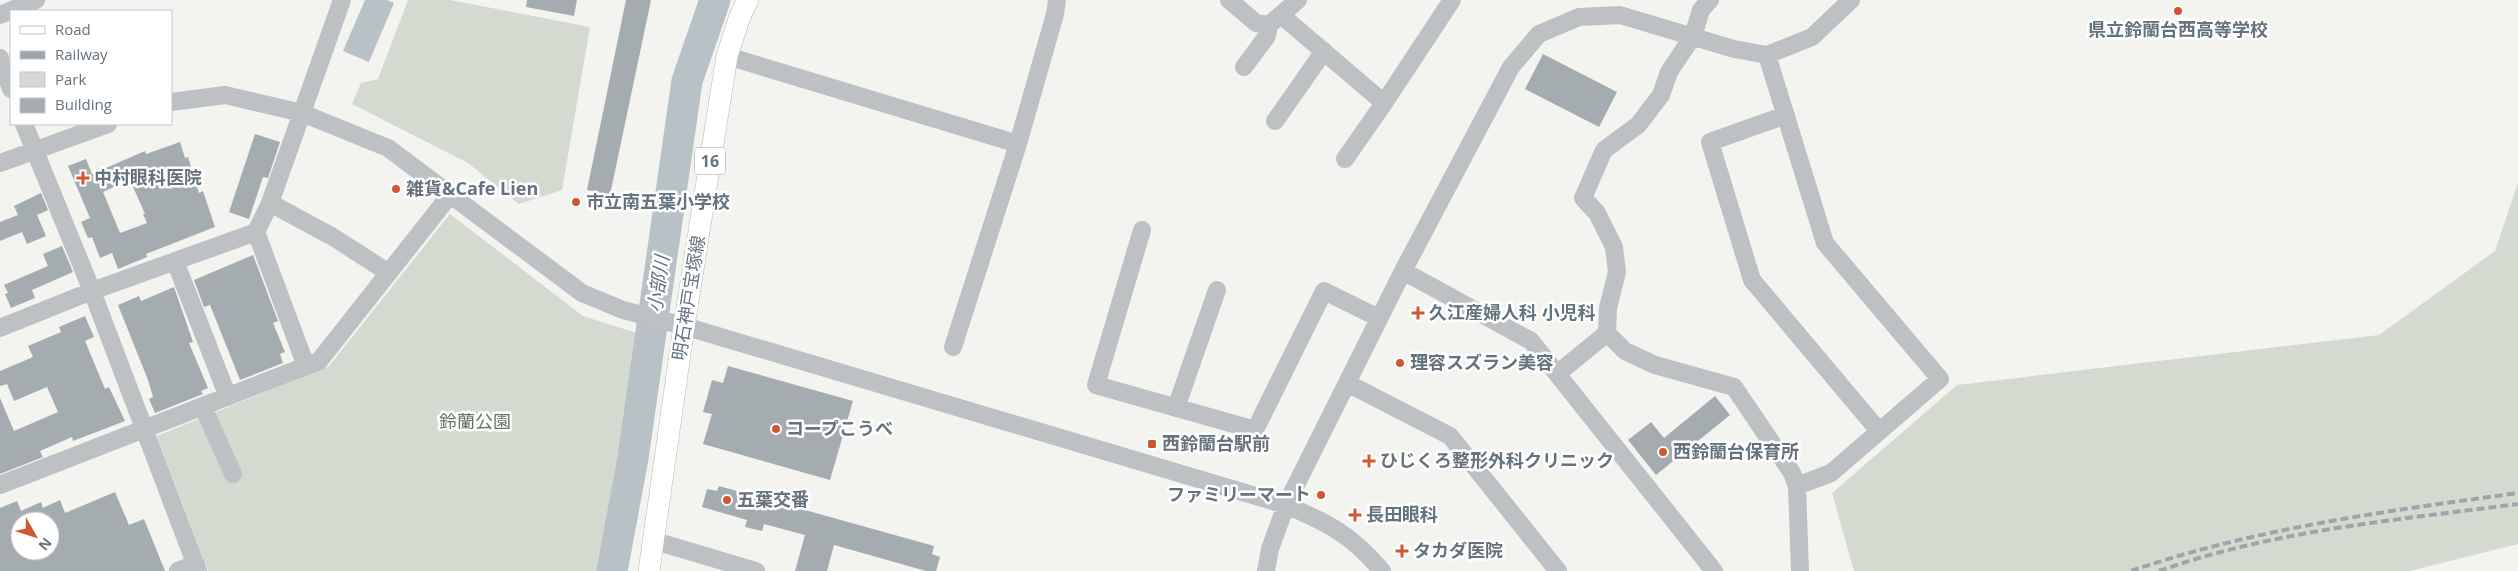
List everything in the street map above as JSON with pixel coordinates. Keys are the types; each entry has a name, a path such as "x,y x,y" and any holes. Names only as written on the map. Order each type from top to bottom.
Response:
{"main road":[{"name":"明石神戸宝塚線","path":"649,571 677,324 727,56 740,16 748,0"}],"street":[{"path":"10,10 36,0"},
{"path":"0,328 92,291 256,232 270,203 342,0"},
{"path":"953,347 1018,144 1055,14 1057,0"},
{"path":"1229,0 1256,23 1275,20 1324,51 1384,103"},
{"path":"1244,67 1267,36 1275,20 1298,0"},
{"path":"1344,158 1384,103 1452,0"},
{"path":"1710,0 1701,10 1693,36 1669,72 1661,95 1638,125 1604,150 1583,198 1597,213 1614,247 1617,272 1608,308 1607,333 1625,351 1655,365 1734,387 1792,473 1797,486 1800,571"},
{"path":"1266,571 1270,549 1286,505 1402,271 1512,67 1539,34 1579,17 1620,15 1734,50 1767,55 1812,37 1851,0"},
{"path":"1275,121 1324,51"},
{"path":"1767,55 1825,243 1940,379 1831,473 1797,486"},
{"path":"727,56 1018,144"},
{"path":"0,58 10,85"},
{"path":"172,102 225,95 302,113 388,148 582,293 623,310 677,324 1286,505 1340,531 1359,546 1382,571"},
{"path":"1786,115 1710,142 1752,280 1879,431"},
{"path":"24,125 92,291 143,430 197,568 178,571"},
{"path":"0,163 34,149 105,125"},
{"path":"0,485 319,361 450,195"},
{"path":"270,203 333,237 389,273"},
{"path":"1142,230 1096,385 1255,430 1324,291 1379,318"},
{"path":"256,232 306,366"},
{"path":"175,261 228,397"},
{"path":"1402,271 1531,341 1714,571"},
{"path":"1176,408 1217,290"},
{"path":"1557,374 1607,333"},
{"path":"1347,382 1450,436 1558,571"},
{"path":"203,407 233,474"},
{"path":"652,540 756,571"}],"green space":[{"path":"408,0 450,0 590,27 562,190 519,204 468,163 352,104 361,83 378,79"},
{"path":"2518,183 2518,544 2410,571 1854,571 1832,493 1957,385 2379,335 2495,251"},
{"name":"鈴蘭公園","path":"450,214 583,316 640,334 626,456 602,571 208,571 157,436 329,366"}],"shaded area":[{"path":"365,0 387,0 394,3 369,62 343,51"}],"building":[{"path":"527,0 577,0 574,16 526,7"},
{"path":"626,0 651,0 610,195 587,190"},
{"path":"1543,54 1617,92 1599,127 1525,89"},
{"path":"255,134 280,142 268,178 263,177 249,219 229,212"},
{"path":"180,142 185,158 188,157 199,193 203,191 215,227 146,254 147,257 118,269 112,253 100,258 92,237 88,238 81,222 90,218 68,166 86,159 92,174 145,151 146,154","holes":["130,180 145,214 143,214 147,223 120,233 103,192"]},
{"path":"41,193 48,210 37,215 46,236 27,244 22,232 0,241 0,222 18,215 14,206"},
{"path":"62,246 73,272 32,290 35,298 11,308 5,294 8,293 4,285 48,266 43,254"},
{"path":"253,255 278,321 273,323 285,352 280,354 283,363 240,380 210,305 204,307 194,280"},
{"path":"174,287 193,342 189,343 208,388 201,391 203,394 155,413 149,399 153,397 148,380 118,305 139,296 141,301"},
{"path":"85,316 94,337 85,341 105,389 109,387 125,421 73,441 72,437 40,451 43,457 0,474 0,398 14,431 58,412 47,387 14,401 7,384 0,386 0,371 33,357 28,346 61,332 59,327"},
{"name":"コープこうべ","path":"728,366 853,401 830,480 703,444 712,414 703,412 712,380 723,383"},
{"path":"1715,396 1730,415 1656,475 1628,440 1651,422 1664,438"},
{"path":"719,486 934,546 932,554 940,557 936,571 926,571 834,545 827,571 795,571 805,535 764,524 762,531 745,527 747,520 702,507 707,489 717,491"},
{"path":"115,492 129,525 144,519 165,571 0,571 0,508 17,501 21,511 41,502 43,508 60,500 65,513"}],"waterway":[{"name":"小部川","path":"612,571 633,458 687,81 715,0"}],"railway":[{"path":"2131,571 2178,556 2274,532 2371,514 2518,493"},
{"path":"2159,571 2247,545 2291,536 2382,521 2518,504"}],"place":[{"name":"県立鈴蘭台西高等学校","path":"2178,11"},
{"name":"中村眼科医院","path":"83,178"},
{"name":"雑貨&Cafe Lien","path":"396,189"},
{"name":"市立南五葉小学校","path":"576,202"},
{"name":"久江産婦人科 小児科","path":"1418,313"},
{"name":"理容スズラン美容","path":"1400,363"},
{"name":"コープこうべ","path":"776,429"},
{"name":"西鈴蘭台駅前","path":"1152,444"},
{"name":"西鈴蘭台保育所","path":"1663,452"},
{"name":"ひじくろ整形外科クリニック","path":"1369,461"},
{"name":"ファミリーマート","path":"1321,495"},
{"name":"五葉交番","path":"727,500"},
{"name":"長田眼科","path":"1355,515"},
{"name":"タカダ医院","path":"1402,551"}]}
